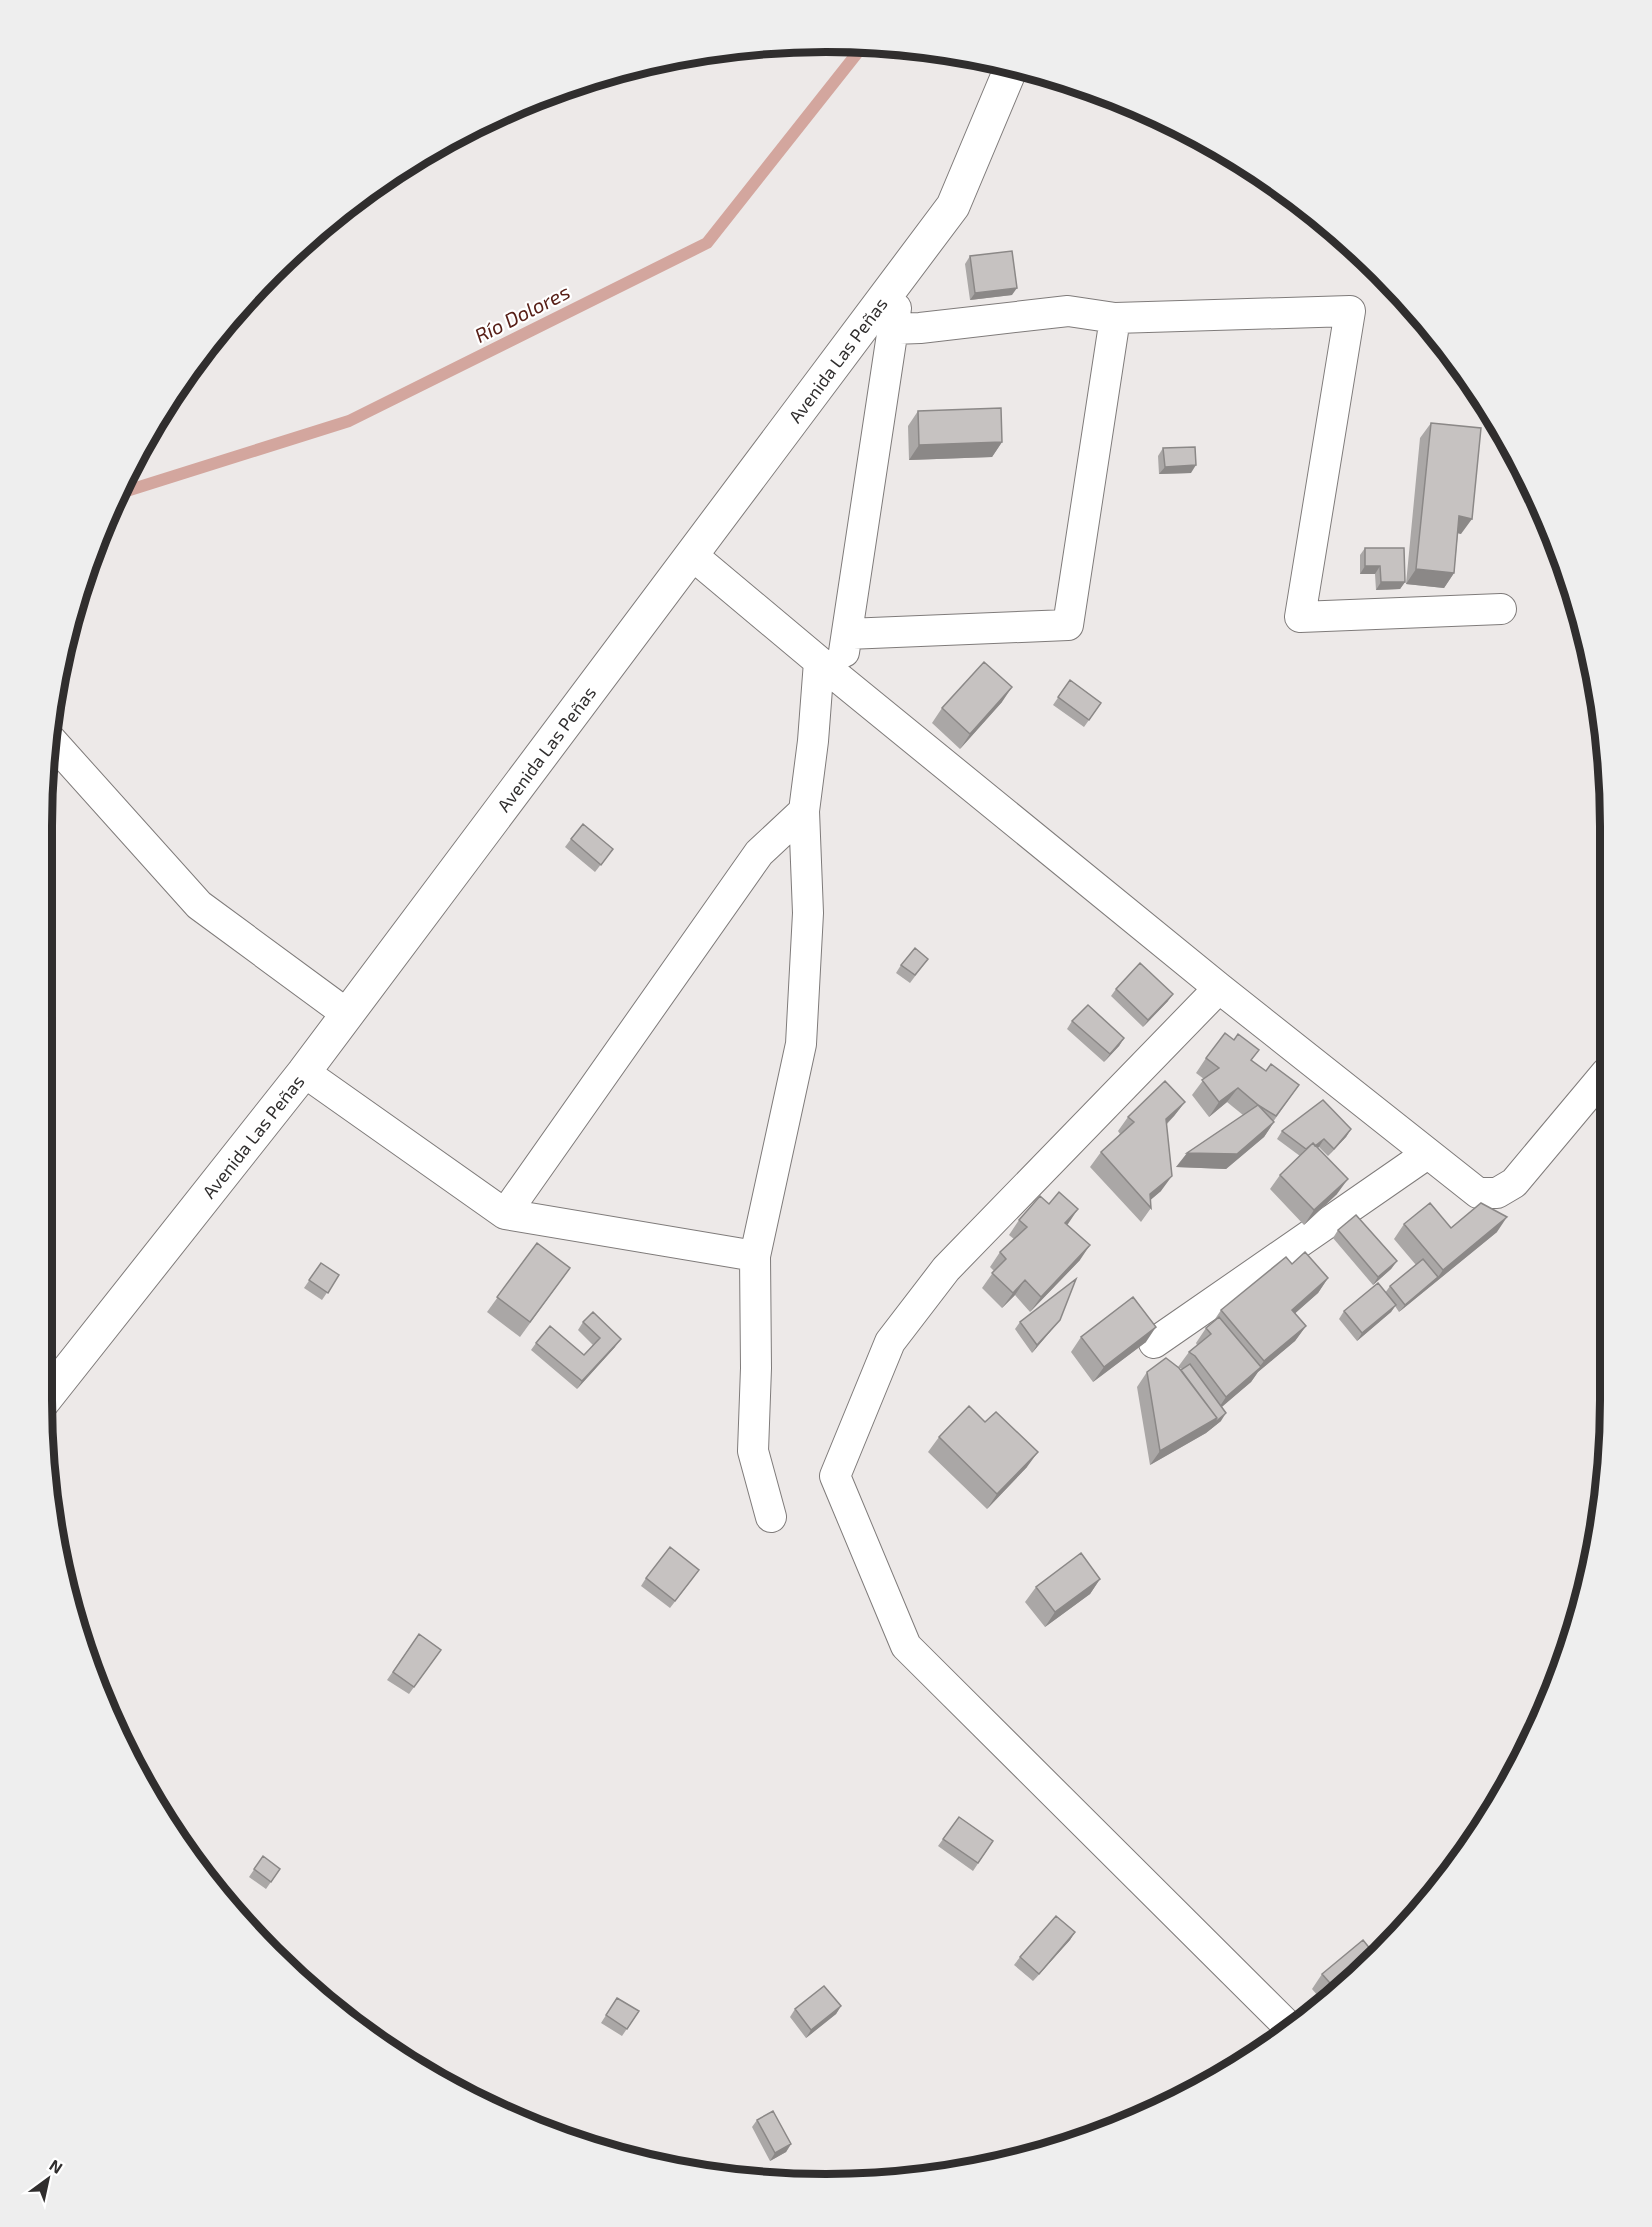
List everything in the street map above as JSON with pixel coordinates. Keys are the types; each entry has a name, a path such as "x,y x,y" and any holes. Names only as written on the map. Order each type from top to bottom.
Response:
{"main road":[{"name":"Avenida Las Peñas","path":"52,1390 304,1072 953,206 1008,75"}],"street":[{"path":"771,1516 753,1451 756,1368 755,1256 801,1044 808,913 804,811 813,741 830,670 847,634 901,275"},
{"path":"893,329 1068,311 1115,318 1350,312 1300,616 1501,609"},
{"path":"847,634 1068,625 1115,318"},
{"path":"692,555 1219,988 1478,1193 1497,1193 1514,1183 1600,1080"},
{"path":"57,747 199,905 347,1014"},
{"path":"505,1214 759,853 804,811"},
{"path":"1219,988 946,1269 890,1342 836,1476 906,1646 1285,2023"},
{"path":"304,1072 505,1214 755,1256"},
{"path":"1154,1343 1427,1154"}],"building":[{"path":"1012,251 1017,288 975,293 970,256"},
{"path":"1001,408 1002,442 919,445 918,411"},
{"path":"1431,423 1481,428 1472,519 1459,516 1454,573 1416,569"},
{"path":"1195,447 1196,465 1165,467 1163,448"},
{"path":"1365,548 1404,548 1405,582 1381,582 1380,566 1365,566"},
{"path":"984,662 1012,687 970,734 942,708"},
{"path":"1070,680 1101,703 1089,720 1058,697"},
{"path":"583,824 613,849 601,865 571,839"},
{"path":"915,948 928,959 915,975 901,965"},
{"path":"1140,963 1173,994 1148,1020 1116,989"},
{"path":"1088,1005 1124,1038 1110,1054 1072,1021"},
{"path":"1225,1033 1234,1040 1238,1034 1259,1050 1251,1060 1266,1071 1271,1064 1299,1085 1276,1116 1258,1105 1238,1088 1219,1102 1202,1080 1219,1068 1206,1058"},
{"path":"1165,1081 1185,1102 1166,1119 1172,1176 1150,1194 1151,1208 1101,1152 1134,1122 1128,1117"},
{"path":"1323,1100 1351,1129 1334,1149 1324,1139 1315,1146 1313,1143 1306,1149 1282,1131"},
{"path":"1258,1105 1274,1122 1237,1154 1187,1153"},
{"path":"1313,1143 1348,1179 1314,1210 1280,1175"},
{"path":"1059,1192 1078,1209 1065,1223 1090,1245 1041,1297 1025,1280 1013,1293 992,1273 1006,1259 1000,1252 1027,1227 1019,1220 1040,1196 1049,1204"},
{"path":"1430,1203 1451,1228 1481,1203 1507,1217 1443,1270 1404,1224"},
{"path":"1356,1215 1397,1261 1378,1277 1338,1230"},
{"path":"537,1243 570,1268 530,1322 497,1297"},
{"path":"1305,1252 1328,1278 1292,1310 1306,1326 1264,1361 1221,1310 1286,1257 1292,1264"},
{"path":"1423,1259 1438,1277 1405,1305 1390,1286"},
{"path":"321,1263 339,1275 328,1293 309,1280"},
{"path":"1076,1279 1060,1320 1037,1345 1020,1322"},
{"path":"1378,1283 1396,1305 1362,1333 1344,1311"},
{"path":"1133,1297 1156,1327 1104,1367 1081,1337"},
{"path":"593,1312 621,1339 582,1381 536,1343 550,1326 584,1355 600,1338 583,1322"},
{"path":"1219,1317 1261,1367 1226,1397 1195,1356 1189,1352 1211,1334 1206,1328"},
{"path":"1166,1358 1179,1368 1217,1418 1160,1451 1147,1372"},
{"path":"1190,1364 1226,1413 1212,1425 1217,1418 1181,1370"},
{"path":"969,1406 985,1422 996,1412 1038,1452 997,1494 939,1437"},
{"path":"670,1547 699,1570 675,1601 646,1578"},
{"path":"1081,1553 1100,1579 1055,1612 1036,1587"},
{"path":"419,1634 441,1650 414,1687 393,1672"},
{"path":"959,1817 993,1841 978,1863 943,1839"},
{"path":"263,1856 280,1869 271,1882 254,1869"},
{"path":"1056,1916 1075,1932 1039,1974 1020,1957"},
{"path":"1363,1940 1371,1950 1332,1986 1322,1974"},
{"path":"824,1986 841,2006 811,2030 795,2009"},
{"path":"617,1998 639,2011 627,2029 606,2015"},
{"path":"773,2111 791,2144 775,2153 757,2120"}],"waterway":[{"name":"Río Dolores","path":"129,490 349,421 707,243 857,53"}]}
